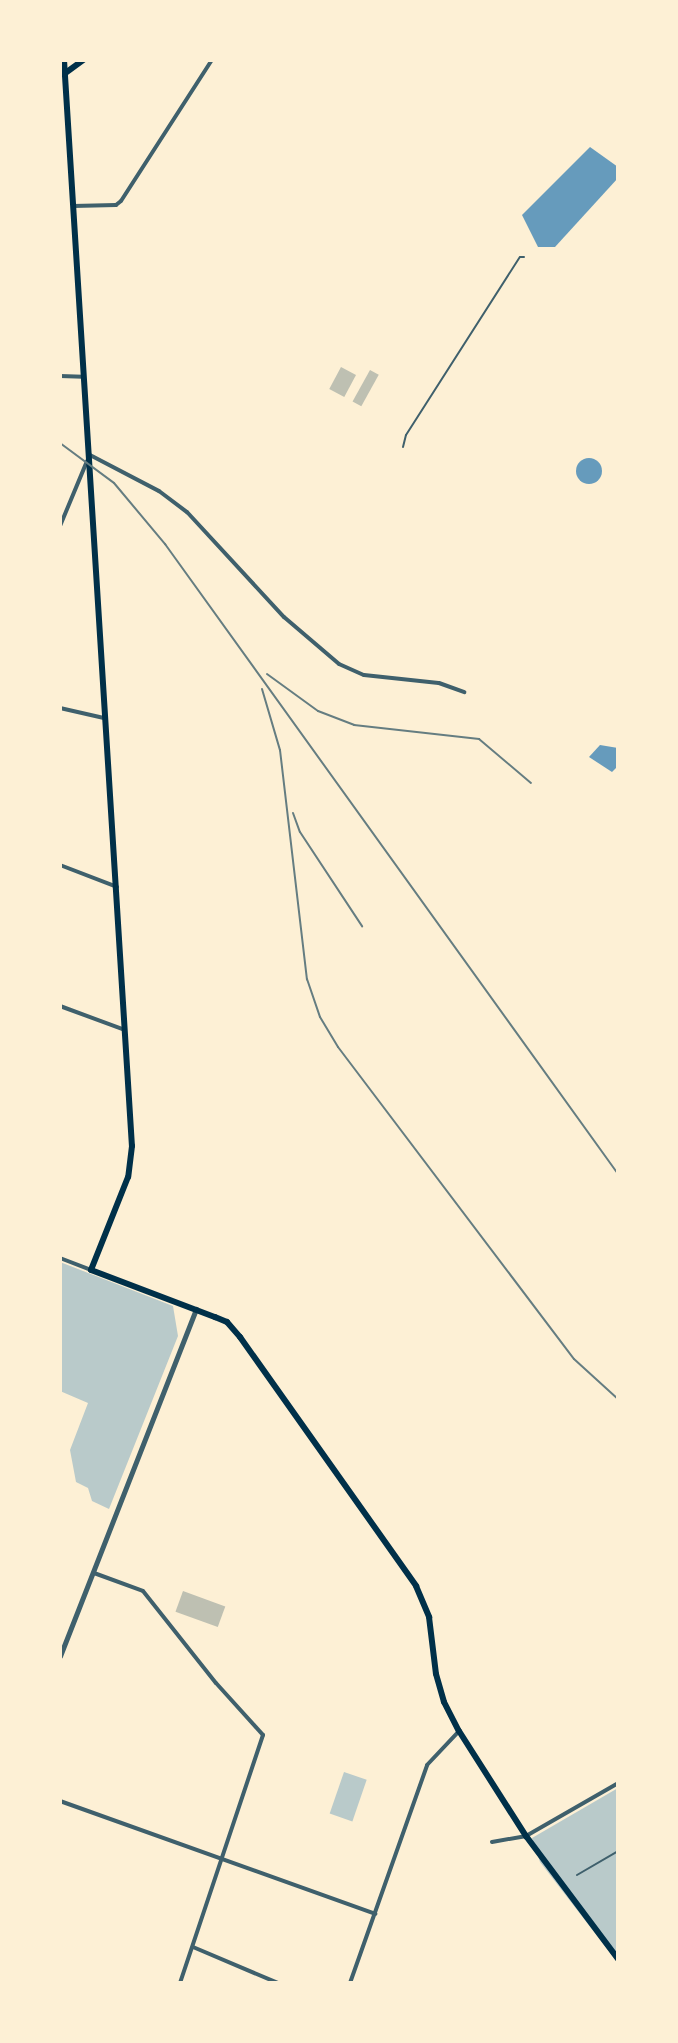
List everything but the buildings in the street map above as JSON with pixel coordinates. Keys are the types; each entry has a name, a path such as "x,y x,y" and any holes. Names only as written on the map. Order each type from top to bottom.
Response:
{"main road":[{"path":"64,60 132,1146 128,1177 91,1270 227,1322 240,1337 416,1586 429,1617 440,1688 459,1731 526,1836 618,1959"},
{"path":"64,74 83,60"}],"street":[{"path":"73,206 119,204 212,60"},
{"path":"60,376 83,377"},
{"path":"60,526 87,458 159,491 180,507 284,617 339,664 364,675 439,683 464,692"},
{"path":"60,708 107,718"},
{"path":"60,865 117,887"},
{"path":"60,1006 125,1030"},
{"path":"60,1258 91,1270"},
{"path":"60,1656 196,1309"},
{"path":"94,1573 143,1591 216,1683 263,1735 253,1773 180,1983"},
{"path":"350,1983 427,1765 459,1731"},
{"path":"492,1842 526,1836 618,1783"},
{"path":"60,1801 375,1914"},
{"path":"193,1947 278,1983"},
{"path":"259,1983 262,1976"}],"lane":[{"path":"403,447 406,435 520,257 524,257"},
{"path":"577,1875 618,1851"}],"shaded area":[{"path":"60,1262 173,1306 178,1336 109,1509 92,1501 88,1488 76,1482 70,1450 88,1403 60,1391"},
{"path":"344,1772 367,1780 352,1821 330,1814"},
{"path":"618,1788 618,1963 540,1862 532,1838"}],"water":[{"path":"590,147 618,167 618,178 555,247 538,247 522,215"},
{"path":"589,458 598,462 602,471 598,480 589,484 580,480 576,471 580,462"},
{"path":"600,745 618,748 618,766 612,772 589,757"}],"railway":[{"path":"60,443 114,483 165,544 618,1174"},
{"path":"267,674 318,711 354,725 479,739 531,783"},
{"path":"262,689 280,750 307,979 320,1017 338,1047 574,1359 618,1399"},
{"path":"293,813 300,832 362,926"}]}
